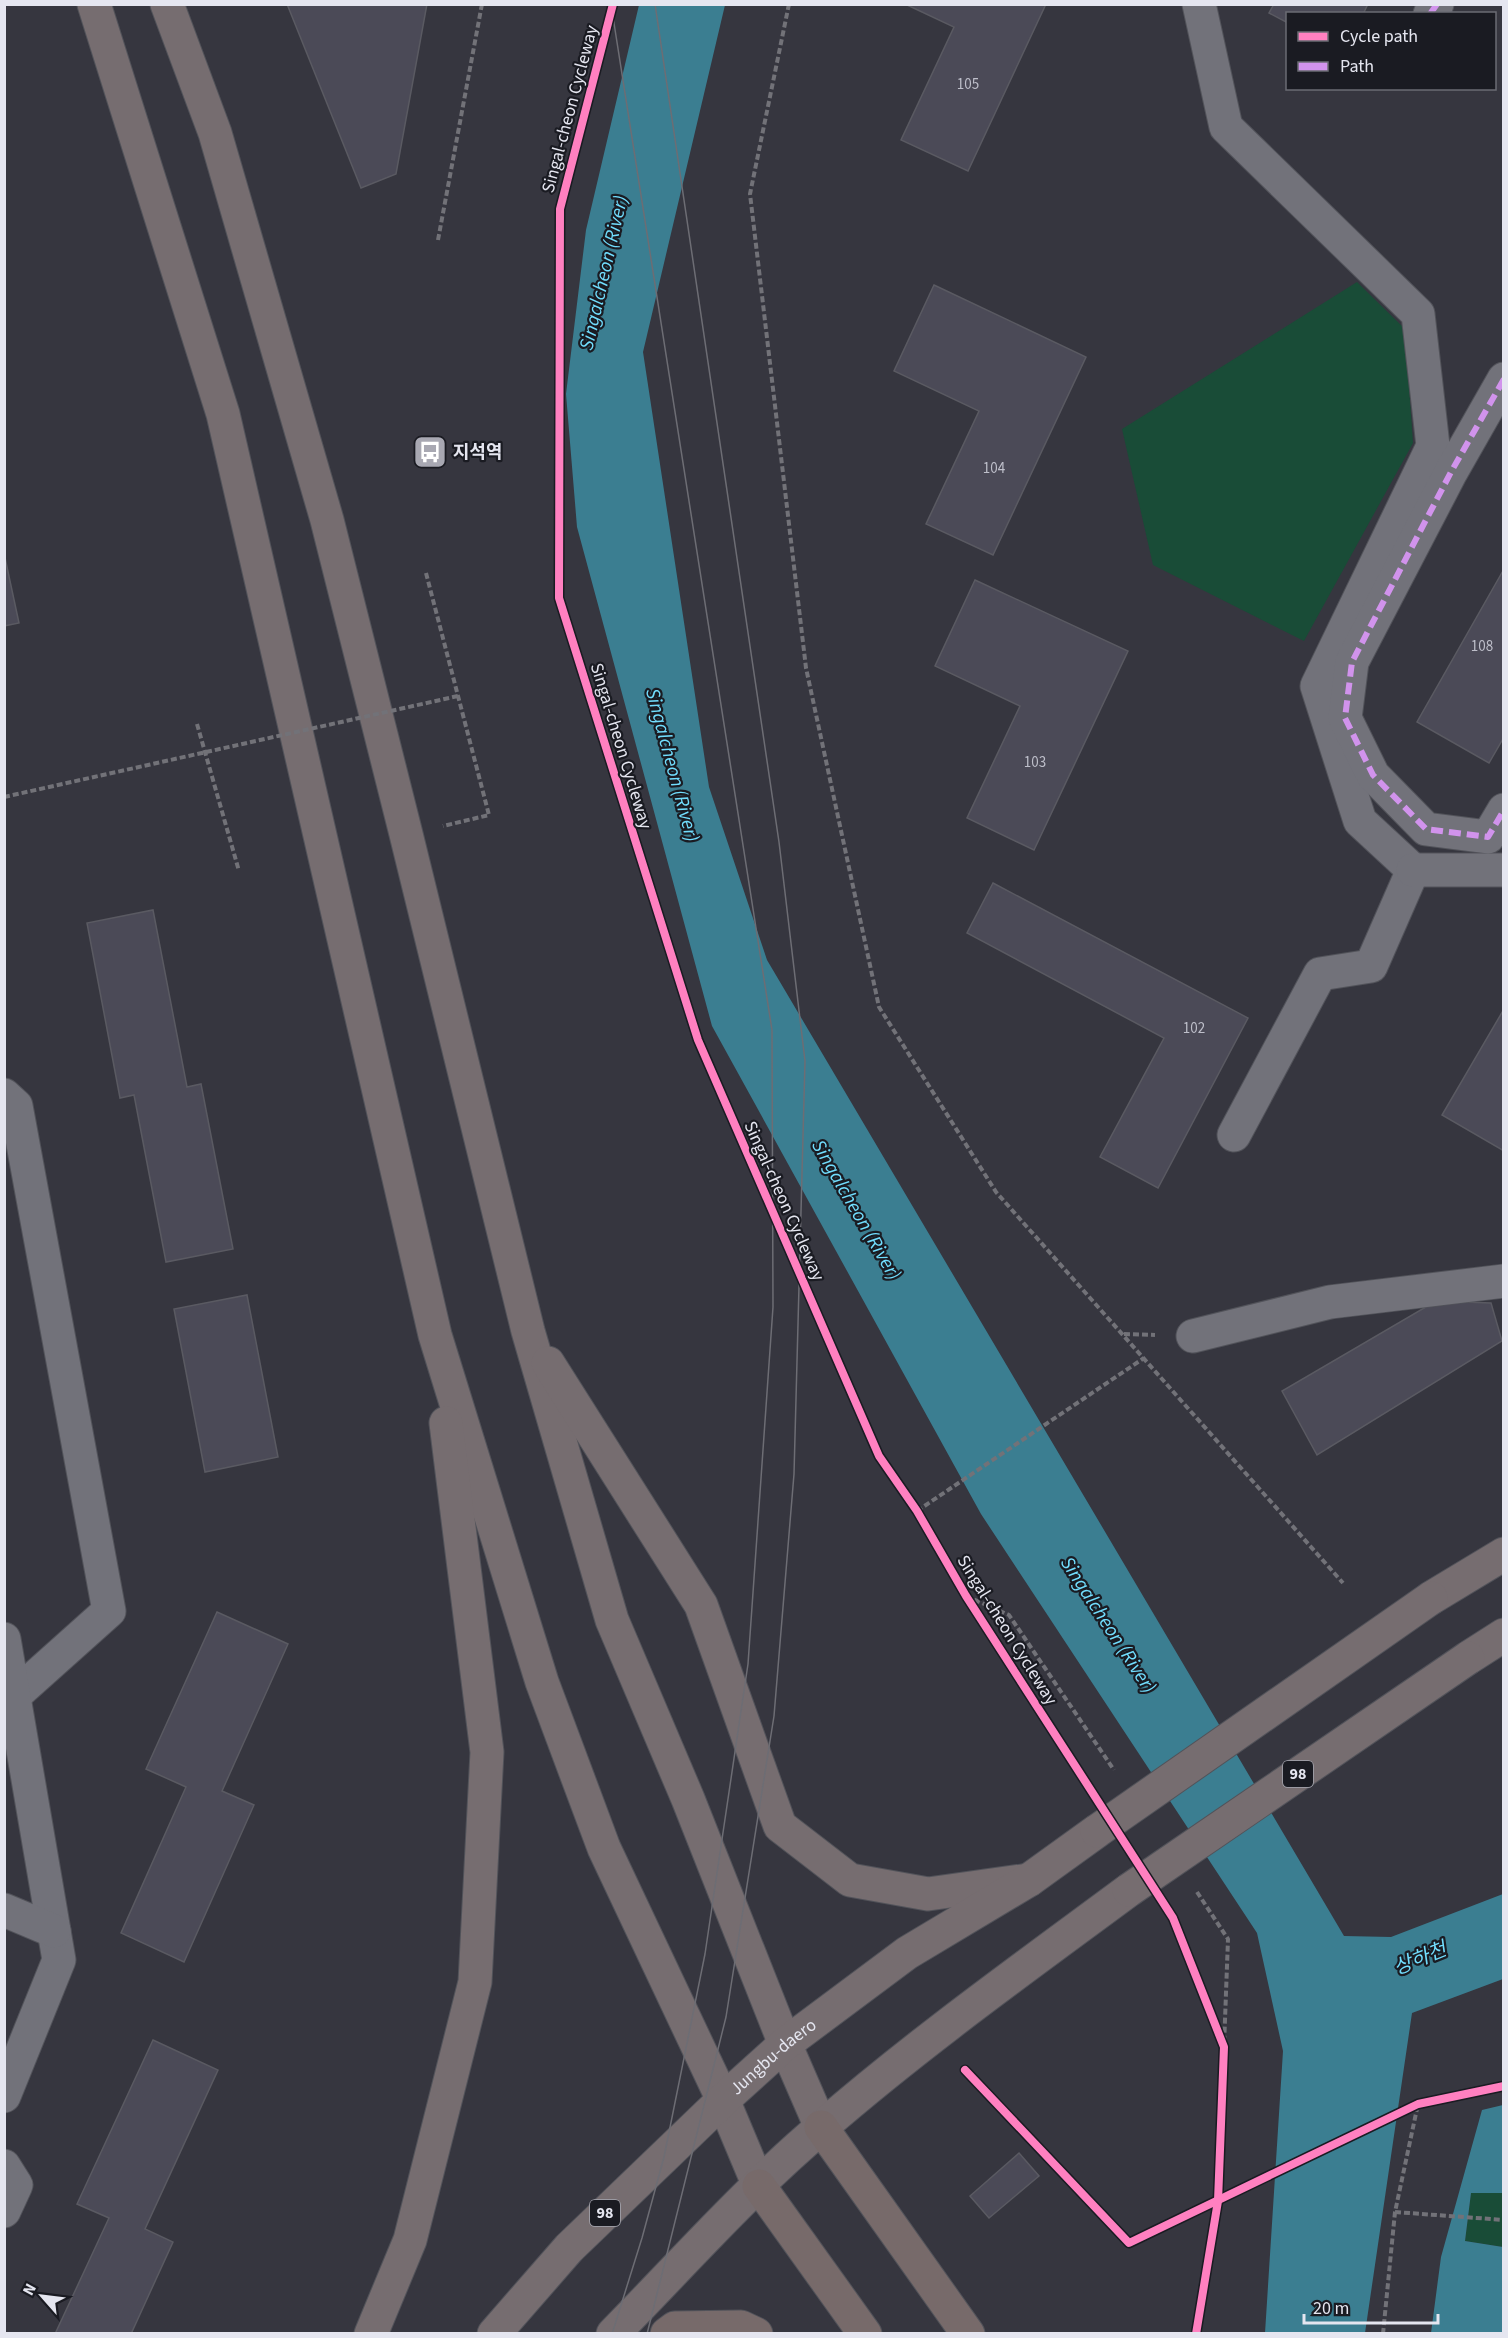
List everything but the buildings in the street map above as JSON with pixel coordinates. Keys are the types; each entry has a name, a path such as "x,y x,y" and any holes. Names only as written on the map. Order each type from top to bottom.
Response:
{"highway":[{"path":"821,2127 968,2334"},
{"path":"759,2186 865,2334"},
{"path":"668,2334 675,2328 741,2327 756,2334"}],"main road":[{"path":"94,4 223,414 435,1335 542,1682 600,1837 661,1972 723,2100 759,2186"},
{"path":"167,4 215,132 327,520 528,1331 612,1620 688,1799 785,2044 821,2127"},
{"path":"528,1331 701,1605 780,1826 850,1880 928,1894 1029,1880"},
{"path":"371,2334 410,2240 475,1982 487,1752 435,1335"},
{"name":"Jungbu-daero","path":"494,2334 569,2248 723,2100 785,2044 907,1953 1029,1880 1431,1598 1503,1554"},
{"name":"98","path":"613,2334 759,2186 821,2127 920,2046 1129,1890 1503,1635"}],"street":[{"path":"1199,4 1226,127 1418,314 1433,446 1317,686 1360,821 1413,870 1503,870"},
{"path":"1503,379 1451,472 1352,662 1345,718 1373,775 1426,829 1488,837 1503,810"},
{"path":"1234,1135 1320,974 1371,966 1413,870"},
{"path":"4,1095 16,1106 109,1611 14,1696"},
{"path":"1193,1336 1330,1302 1503,1281"},
{"path":"4,1639 59,1960 4,2096"},
{"path":"4,1910 54,1931"},
{"path":"4,2166 16,2185 4,2211"}],"path":[{"path":"438,240 482,4"},
{"path":"789,4 750,194 806,668 879,1008 996,1191 1343,1583"},
{"path":"426,573 489,815"},
{"path":"4,798 458,696"},
{"path":"197,723 239,871"},
{"path":"917,1511 1144,1358"},
{"path":"911,1502 922,1520"},
{"path":"1216,2025 1224,2047 1224,2059"},
{"path":"1408,2109 1429,2102"},
{"path":"1383,2334 1395,2212 1418,2104"},
{"path":"1395,2212 1503,2220"}],"green space":[{"path":"1357,282 1405,329 1413,443 1304,641 1153,565 1122,429"},
{"path":"1471,2193 1503,2193 1503,2247 1465,2241"}],"water":[{"path":"639,5 725,5 643,352 709,787 767,960 1344,1936 1391,1937 1503,1894 1503,1979 1412,2013 1365,2333 1265,2333 1283,2051 1257,1933 981,1514 712,1026 577,527 566,394 586,230"},
{"path":"1503,2105 1503,2193 1471,2193 1465,2241 1503,2247 1503,2333 1431,2333 1441,2257 1482,2110"}],"tram line":[{"path":"611,4 772,1030 773,1307 748,1664 705,1954 664,2157 612,2334"},
{"path":"647,2334 726,2017 774,1716 794,1474 805,1061 779,842 655,4"}],"marked path":[{"path":"1431,12 1437,4"},
{"path":"1504,379 1451,472 1352,662 1345,718 1373,775 1426,829 1488,837 1504,810"}],"cycle path":[{"name":"Singal-cheon Cycleway","path":"613,4 560,209 559,598 698,1040 879,1456 917,1511 966,1596 1173,1918 1224,2047 1218,2201 1196,2334"},
{"path":"965,2070 1129,2243 1418,2104 1504,2086"}],"place":[{"name":"지석역","path":"430,452"}],"water label":[{"name":"Singalcheon (River)","path":"604,273"},
{"name":"Singalcheon (River)","path":"672,765"},
{"name":"Singalcheon (River)","path":"856,1210"},
{"name":"Singalcheon (River)","path":"1108,1625"},
{"name":"상하천","path":"1420,1959"}]}
